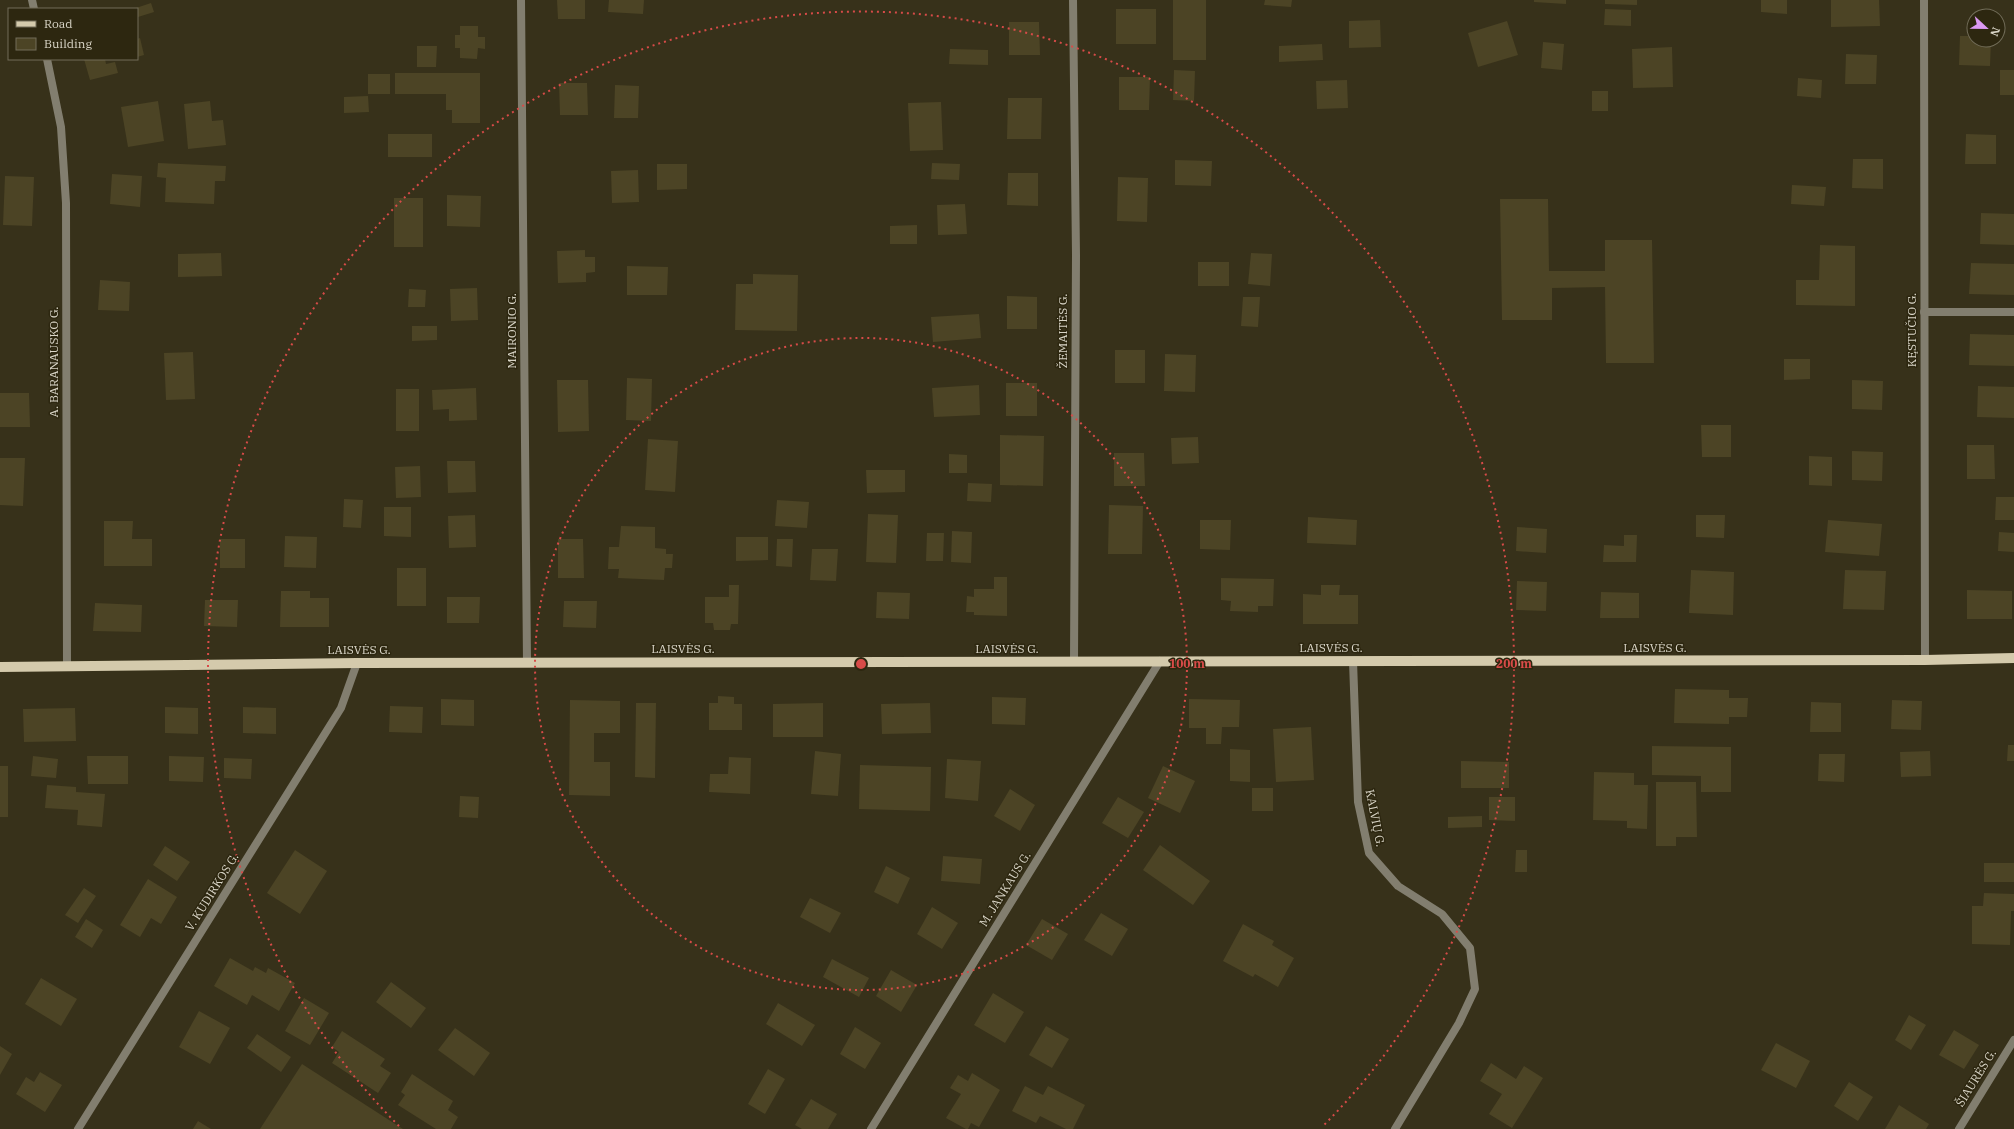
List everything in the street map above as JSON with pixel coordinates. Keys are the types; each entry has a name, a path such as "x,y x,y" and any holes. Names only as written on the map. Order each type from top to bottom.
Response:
{"main road":[{"name":"LAISVĖS G.","path":"0,667 527,662 1925,660 2014,658"}],"street":[{"name":"MAIRONIO G.","path":"521,0 527,662"},
{"name":"ŽEMAITĖS G.","path":"1073,0 1076,255 1074,662"},
{"name":"KĘSTUČIO G.","path":"1924,0 1925,660"},
{"name":"A. BARANAUSKO G.","path":"47,60 61,127 66,203 66,667"},
{"path":"1924,312 2014,312"},
{"name":"M. JANKAUS G.","path":"871,1129 1160,661"},
{"name":"KALVIŲ G.","path":"1353,661 1358,802 1369,853 1398,886 1442,914 1470,948 1475,988 1459,1023 1395,1129"},
{"name":"V. KUDIRKOS G.","path":"78,1129 341,708 357,663"},
{"name":"ŠIAURĖS G.","path":"1959,1129 2014,1040"}],"building":[{"path":"557,0 585,0 585,19 558,19"},
{"path":"609,0 644,0 643,14 608,12"},
{"path":"1173,0 1206,0 1206,60 1173,60"},
{"path":"1265,0 1292,0 1291,7 1264,5"},
{"path":"1534,0 1566,0 1566,4 1534,2"},
{"path":"1605,0 1637,0 1637,5 1605,4"},
{"path":"1761,0 1787,0 1787,14 1761,12"},
{"path":"1831,0 1879,0 1880,26 1831,27"},
{"path":"151,3 154,12 138,17 138,8 136,8"},
{"path":"1116,9 1156,9 1156,44 1116,44"},
{"path":"1605,9 1631,10 1631,26 1604,25"},
{"path":"1380,20 1381,47 1349,48 1349,21"},
{"path":"1507,21 1518,55 1478,67 1468,33"},
{"path":"1009,22 1039,22 1040,55 1009,55"},
{"path":"460,26 478,26 478,37 485,37 485,49 478,48 477,59 460,58 460,48 455,48 455,35 460,35"},
{"path":"1960,36 1966,36 1966,48 1991,48 1990,66 1959,65"},
{"path":"140,38 144,55 138,57 138,39"},
{"path":"1543,42 1564,44 1562,70 1541,68"},
{"path":"1322,44 1323,60 1279,62 1279,46"},
{"path":"417,46 437,46 436,67 417,67"},
{"path":"1672,47 1673,87 1633,88 1632,49"},
{"path":"950,49 988,50 988,65 949,64"},
{"path":"1846,54 1877,55 1876,84 1845,84"},
{"path":"84,60 105,60 106,64 115,62 118,73 90,80"},
{"path":"1174,70 1195,71 1194,101 1173,100"},
{"path":"2000,70 2014,70 2014,95 2000,95"},
{"path":"395,73 480,73 480,123 452,123 452,110 446,110 446,94 395,94"},
{"path":"368,74 390,74 390,94 368,94"},
{"path":"1119,77 1150,77 1149,110 1119,110"},
{"path":"1798,78 1822,80 1821,98 1797,96"},
{"path":"1347,80 1348,108 1317,109 1316,81"},
{"path":"559,83 587,83 588,115 560,115"},
{"path":"615,85 639,86 638,118 614,118"},
{"path":"1592,91 1608,91 1608,111 1592,111"},
{"path":"368,96 369,112 344,113 344,97"},
{"path":"1008,98 1042,98 1041,139 1007,139"},
{"path":"158,101 164,141 128,147 121,107"},
{"path":"210,101 212,121 223,120 226,145 188,149 184,104"},
{"path":"941,102 943,150 910,151 908,103"},
{"path":"388,134 432,134 432,157 388,157"},
{"path":"1966,134 1996,135 1996,164 1965,164"},
{"path":"1853,159 1883,159 1883,189 1852,188"},
{"path":"1175,160 1212,161 1211,186 1175,185"},
{"path":"158,163 226,166 225,181 215,181 214,204 165,202 166,178 157,177"},
{"path":"932,163 960,164 959,180 931,179"},
{"path":"657,164 687,164 687,189 657,190"},
{"path":"638,170 639,202 612,203 611,171"},
{"path":"1008,173 1038,173 1038,206 1007,205"},
{"path":"112,174 142,176 140,207 110,204"},
{"path":"5,176 34,177 32,226 3,225"},
{"path":"1118,177 1148,178 1147,222 1117,221"},
{"path":"1792,185 1826,187 1824,206 1791,204"},
{"path":"447,195 481,196 480,227 447,226"},
{"path":"394,198 423,198 423,247 394,247"},
{"path":"1500,199 1548,199 1549,271 1605,271 1605,240 1652,240 1654,363 1606,363 1605,287 1552,288 1552,320 1502,320"},
{"path":"965,204 967,234 938,235 937,205"},
{"path":"1981,213 2014,214 2014,245 1980,244"},
{"path":"917,225 917,244 890,244 890,226"},
{"path":"1820,245 1855,246 1855,306 1796,305 1796,280 1819,280"},
{"path":"585,250 585,257 595,257 595,272 586,273 586,282 558,283 557,251"},
{"path":"221,253 222,276 178,277 178,254"},
{"path":"1251,253 1272,254 1270,286 1248,284"},
{"path":"1198,262 1229,262 1229,286 1198,286"},
{"path":"1971,263 2014,264 2014,295 1969,294"},
{"path":"627,266 668,267 667,295 627,295"},
{"path":"753,274 798,275 797,331 735,330 736,284 753,284"},
{"path":"100,280 130,282 129,311 98,310"},
{"path":"477,288 478,320 451,321 450,289"},
{"path":"409,289 426,290 425,307 408,307"},
{"path":"1007,296 1037,297 1037,329 1007,329"},
{"path":"1243,297 1260,297 1258,327 1241,326"},
{"path":"979,314 981,338 933,342 931,317"},
{"path":"412,326 437,326 437,340 412,341"},
{"path":"1970,334 2014,335 2014,366 1969,365"},
{"path":"1115,350 1145,350 1145,383 1115,383"},
{"path":"193,352 195,399 166,400 164,353"},
{"path":"1165,354 1196,355 1195,392 1164,391"},
{"path":"1784,359 1810,359 1810,379 1784,380"},
{"path":"627,378 652,379 651,421 626,420"},
{"path":"557,380 588,380 589,431 558,432"},
{"path":"1852,380 1883,381 1882,410 1852,409"},
{"path":"1006,383 1037,383 1037,416 1006,416"},
{"path":"979,385 980,415 934,417 932,388"},
{"path":"1978,386 2014,387 2014,418 1977,417"},
{"path":"476,388 477,420 449,421 449,409 433,410 432,390"},
{"path":"396,389 419,389 419,431 396,431"},
{"path":"0,393 29,393 30,427 0,427"},
{"path":"1701,425 1731,425 1731,457 1702,457"},
{"path":"1000,435 1044,436 1043,486 1000,485"},
{"path":"1198,437 1199,463 1172,464 1171,438"},
{"path":"648,439 678,441 675,492 645,490"},
{"path":"1967,445 1994,445 1995,479 1967,479"},
{"path":"1852,451 1883,452 1882,481 1852,480"},
{"path":"1114,453 1144,453 1145,486 1114,486"},
{"path":"949,454 967,455 967,473 949,473"},
{"path":"1809,456 1832,457 1832,486 1809,485"},
{"path":"0,458 25,458 23,506 0,505"},
{"path":"447,461 475,461 476,492 448,493"},
{"path":"420,466 421,497 396,498 395,467"},
{"path":"866,470 905,470 905,492 867,493"},
{"path":"968,483 992,484 991,502 967,501"},
{"path":"1996,497 2014,497 2014,520 1995,520"},
{"path":"344,499 363,500 361,528 343,527"},
{"path":"777,500 809,502 807,528 775,526"},
{"path":"1109,505 1143,506 1142,554 1108,554"},
{"path":"384,507 411,507 411,537 384,536"},
{"path":"868,514 898,515 896,563 866,562"},
{"path":"475,515 476,547 449,548 448,516"},
{"path":"1696,515 1725,515 1724,538 1696,537"},
{"path":"1308,517 1357,520 1356,545 1307,543"},
{"path":"1200,520 1231,520 1230,550 1200,549"},
{"path":"1828,520 1882,524 1879,556 1825,552"},
{"path":"104,521 133,521 132,539 152,539 152,566 104,566"},
{"path":"621,526 655,527 655,548 666,549 666,554 673,554 672,568 665,568 664,580 618,578 619,569 608,569 609,547 619,547"},
{"path":"1517,527 1547,529 1546,553 1516,551"},
{"path":"952,531 972,532 971,563 951,562"},
{"path":"1999,532 2014,533 2014,552 1998,551"},
{"path":"927,533 944,533 943,561 926,561"},
{"path":"1624,535 1637,535 1636,562 1603,562 1604,545 1624,546"},
{"path":"285,536 317,537 316,568 284,567"},
{"path":"736,537 768,537 768,560 736,561"},
{"path":"220,539 245,539 245,568 220,568"},
{"path":"558,539 583,539 584,578 558,578"},
{"path":"777,539 793,539 792,567 776,566"},
{"path":"812,549 838,549 836,581 810,580"},
{"path":"397,568 426,568 426,606 397,606"},
{"path":"1691,570 1734,572 1733,615 1689,613"},
{"path":"1845,570 1886,571 1884,610 1843,609"},
{"path":"994,577 1007,577 1007,616 974,615 974,612 966,612 967,596 974,597 974,589 994,589"},
{"path":"1221,578 1274,579 1273,606 1258,606 1258,612 1230,611 1231,601 1221,600"},
{"path":"1517,581 1547,582 1546,611 1516,610"},
{"path":"729,585 739,585 738,624 731,624 730,630 714,630 713,623 705,623 705,597 729,597"},
{"path":"1321,585 1340,585 1339,595 1358,595 1358,624 1303,624 1303,594 1321,595"},
{"path":"1967,590 2012,591 2012,619 1967,619"},
{"path":"281,591 310,591 310,598 329,598 329,627 280,627"},
{"path":"877,592 910,593 909,619 876,618"},
{"path":"1601,592 1639,593 1639,618 1600,618"},
{"path":"447,597 480,597 479,623 447,623"},
{"path":"205,600 238,600 237,627 204,626"},
{"path":"564,601 597,601 596,628 563,627"},
{"path":"95,603 142,605 141,632 93,631"},
{"path":"1675,689 1729,690 1729,698 1748,698 1747,717 1729,717 1729,724 1674,723"},
{"path":"718,696 734,697 734,704 742,704 742,730 709,730 709,703 718,703"},
{"path":"992,697 1026,698 1025,725 992,724"},
{"path":"441,699 474,700 474,726 441,725"},
{"path":"1189,699 1240,700 1239,727 1222,727 1221,744 1206,744 1206,728 1189,728"},
{"path":"570,700 620,701 620,733 594,733 594,762 610,762 610,796 569,795"},
{"path":"1892,700 1922,701 1921,730 1891,729"},
{"path":"1811,702 1841,703 1841,732 1810,732"},
{"path":"636,703 656,703 655,778 635,777"},
{"path":"823,703 823,737 773,737 773,704"},
{"path":"930,703 931,733 882,734 881,704"},
{"path":"390,706 423,707 422,733 389,732"},
{"path":"165,707 198,708 198,734 165,733"},
{"path":"243,707 276,708 276,734 243,733"},
{"path":"75,708 76,741 24,742 23,709"},
{"path":"1311,727 1314,780 1276,782 1273,729"},
{"path":"2008,745 2014,745 2014,761 2007,761"},
{"path":"1652,746 1731,747 1731,792 1701,792 1701,776 1652,775"},
{"path":"1230,749 1250,750 1250,782 1230,781"},
{"path":"815,751 841,754 838,796 811,794"},
{"path":"1930,751 1931,776 1901,777 1900,752"},
{"path":"1819,754 1845,754 1844,782 1818,781"},
{"path":"33,756 58,759 56,778 31,776"},
{"path":"87,756 128,756 128,784 88,784"},
{"path":"169,756 204,757 203,782 169,781"},
{"path":"729,757 751,758 750,794 709,792 710,774 728,774"},
{"path":"224,758 252,759 251,779 224,778"},
{"path":"947,759 981,761 978,801 945,798"},
{"path":"1461,761 1509,762 1509,788 1461,788"},
{"path":"860,765 931,767 930,811 859,809"},
{"path":"0,766 8,766 8,817 0,817"},
{"path":"1163,766 1195,781 1180,813 1148,798"},
{"path":"1594,772 1634,773 1634,785 1648,785 1647,829 1627,828 1627,821 1593,820"},
{"path":"1656,782 1696,782 1697,837 1676,837 1676,846 1656,846"},
{"path":"47,785 76,787 76,792 105,794 102,827 77,825 78,810 45,808"},
{"path":"1252,788 1273,788 1273,811 1252,811"},
{"path":"1010,789 1035,805 1020,831 994,816"},
{"path":"460,796 479,797 478,818 459,817"},
{"path":"1118,797 1144,812 1128,838 1102,823"},
{"path":"1489,797 1515,797 1515,821 1489,820"},
{"path":"1482,816 1482,827 1448,828 1448,817"},
{"path":"1160,845 1210,881 1193,905 1143,870"},
{"path":"165,846 190,862 177,881 153,865"},
{"path":"295,850 327,871 300,914 267,893"},
{"path":"1516,850 1527,850 1527,872 1515,872"},
{"path":"943,856 982,859 980,884 941,881"},
{"path":"1984,863 2014,863 2014,882 1984,882"},
{"path":"886,866 910,878 898,904 874,892"},
{"path":"148,879 177,897 161,924 151,918 140,937 120,925"},
{"path":"84,888 96,896 78,923 65,915"},
{"path":"1984,893 2014,894 2014,911 2011,911 2010,945 1972,944 1972,906 1983,906"},
{"path":"810,898 841,913 830,933 800,917"},
{"path":"932,907 958,923 942,949 917,934"},
{"path":"1101,913 1128,929 1112,956 1084,940"},
{"path":"86,919 103,930 92,948 75,937"},
{"path":"1042,919 1068,934 1052,960 1026,945"},
{"path":"1243,924 1274,941 1272,945 1294,958 1278,987 1255,974 1253,977 1223,961"},
{"path":"230,958 253,971 255,967 266,973 268,968 295,983 279,1011 252,995 247,1005 214,986"},
{"path":"832,959 869,978 859,997 823,977"},
{"path":"891,970 917,985 901,1012 876,996"},
{"path":"41,978 77,999 61,1026 25,1004"},
{"path":"391,982 426,1008 411,1028 376,1002"},
{"path":"993,993 1024,1012 1005,1043 974,1025"},
{"path":"304,998 329,1013 310,1045 285,1031"},
{"path":"778,1003 815,1025 802,1046 766,1024"},
{"path":"199,1011 230,1028 210,1064 179,1047"},
{"path":"1909,1015 1926,1025 1911,1050 1895,1040"},
{"path":"1046,1026 1069,1039 1052,1068 1029,1055"},
{"path":"855,1027 881,1043 865,1069 840,1054"},
{"path":"455,1028 490,1053 474,1076 438,1050"},
{"path":"1954,1030 1979,1045 1964,1069 1939,1055"},
{"path":"342,1031 385,1059 380,1066 391,1073 378,1093 332,1063 339,1052 332,1047"},
{"path":"257,1034 291,1057 281,1072 247,1048"},
{"path":"1776,1043 1810,1061 1796,1088 1761,1070"},
{"path":"0,1046 12,1054 0,1075"},
{"path":"1491,1063 1516,1079 1524,1066 1543,1078 1512,1128 1489,1114 1502,1094 1480,1081"},
{"path":"302,1064 403,1129 260,1129"},
{"path":"768,1069 785,1079 765,1114 748,1104"},
{"path":"40,1072 62,1085 45,1112 16,1094 26,1077 34,1082"},
{"path":"972,1073 1000,1090 979,1127 971,1123 968,1129 966,1129 946,1118 961,1094 950,1088 958,1075 968,1081"},
{"path":"412,1074 453,1101 448,1110 458,1117 451,1129 436,1129 398,1105 405,1095 401,1092"},
{"path":"1849,1082 1873,1097 1858,1121 1834,1106"},
{"path":"1025,1086 1043,1095 1048,1086 1085,1105 1073,1129 1066,1129 1040,1116 1036,1123 1012,1111"},
{"path":"811,1099 837,1114 828,1129 802,1129 795,1125"},
{"path":"1899,1105 1929,1124 1926,1129 1885,1129"},
{"path":"198,1121 211,1129 193,1129"}]}
